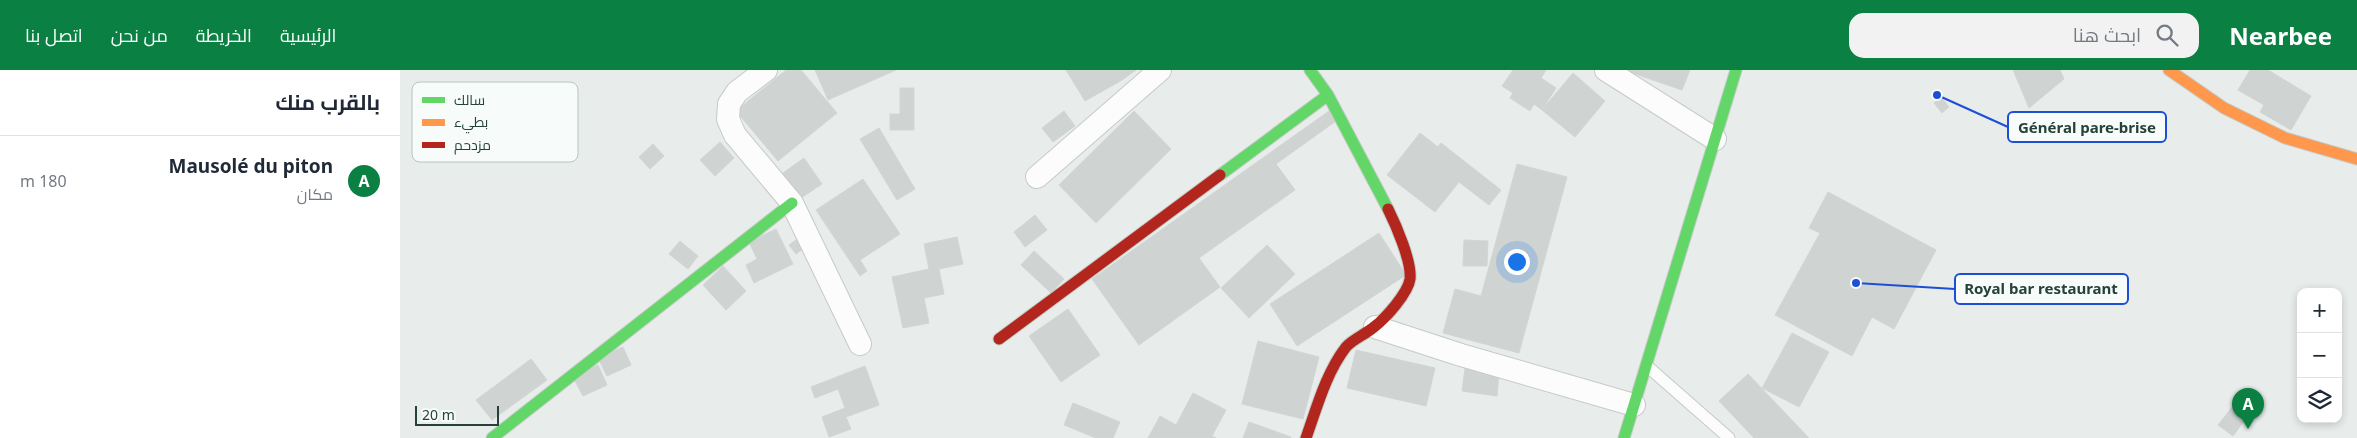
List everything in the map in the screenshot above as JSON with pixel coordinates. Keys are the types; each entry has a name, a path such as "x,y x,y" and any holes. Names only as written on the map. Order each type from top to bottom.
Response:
{"street":[{"path":"766,70 737,92 729,104 728,119 735,135 792,203 860,344"},
{"path":"1037,177 1160,70"},
{"path":"1306,438 1326,382 1347,346 1375,326 1405,293 1410,278 1408,264 1395,222 1328,95 1310,70"},
{"path":"1606,70 1714,139"},
{"path":"1624,438 1736,70"},
{"path":"2169,70 2224,108 2285,138 2357,159"},
{"path":"999,338 1328,95"},
{"path":"492,438 792,203"},
{"path":"1375,326 1461,355 1634,405"}],"lane":[{"path":"1647,366 1729,438"}],"building":[{"path":"786,70 801,70 837,113 778,161 736,111"},
{"path":"815,70 896,70 828,100"},
{"path":"1066,70 1136,70 1085,101"},
{"path":"1513,70 1546,70 1541,78 1556,88 1542,110 1534,104 1530,111 1510,98 1513,93 1502,86"},
{"path":"1624,70 1690,70 1682,90"},
{"path":"2013,70 2060,70 2064,79 2029,108"},
{"path":"2250,70 2268,70 2311,96 2291,130 2260,112 2264,105 2238,90"},
{"path":"1573,73 1605,101 1575,137 1542,110"},
{"path":"900,88 914,88 914,130 890,130 890,114 900,114"},
{"path":"1941,97 1949,107 1942,113 1934,103"},
{"path":"1064,111 1075,126 1053,142 1042,128"},
{"path":"1134,111 1171,149 1096,223 1059,185"},
{"path":"1329,111 1336,121 1276,164 1295,190 1199,258 1220,287 1139,345 1092,279"},
{"path":"879,128 915,189 897,200 860,139"},
{"path":"1420,133 1438,147 1441,143 1501,190 1489,205 1459,182 1435,212 1387,175"},
{"path":"720,142 734,158 715,176 700,160"},
{"path":"653,144 664,156 650,169 639,157"},
{"path":"804,158 822,184 801,198 783,173"},
{"path":"1517,164 1567,177 1519,353 1443,333 1455,289 1481,296"},
{"path":"863,179 900,234 860,260 867,271 860,276 816,210"},
{"path":"1828,192 1936,250 1894,329 1872,317 1852,356 1775,315 1820,233 1809,228"},
{"path":"1035,215 1047,230 1025,247 1014,232"},
{"path":"776,229 793,264 754,283 746,265 757,259 749,242"},
{"path":"1379,233 1406,275 1297,346 1270,304"},
{"path":"804,234 811,243 796,254 789,245"},
{"path":"957,237 963,264 939,269 944,294 924,298 929,323 903,328 892,277 929,269 924,244"},
{"path":"1464,240 1488,241 1487,266 1463,266"},
{"path":"680,241 698,256 688,269 669,254"},
{"path":"1267,245 1295,274 1249,318 1221,288"},
{"path":"1034,251 1064,279 1051,293 1021,265"},
{"path":"723,266 746,291 726,310 703,285"},
{"path":"1068,309 1100,355 1061,382 1029,336"},
{"path":"1792,333 1829,352 1799,407 1762,388"},
{"path":"1258,341 1319,357 1303,419 1242,404"},
{"path":"623,347 631,365 607,376 598,358"},
{"path":"1356,350 1435,368 1426,406 1347,388"},
{"path":"531,359 547,380 492,420 476,400"},
{"path":"598,365 607,385 583,396 573,377"},
{"path":"865,366 879,405 846,417 851,429 829,437 822,417 845,408 838,389 815,398 811,387"},
{"path":"1465,368 1499,372 1497,396 1462,391"},
{"path":"1748,374 1809,438 1754,438 1719,401"},
{"path":"1193,393 1226,410 1212,436 1216,438 1148,438 1160,416 1176,425"},
{"path":"2236,402 2250,413 2233,436 2218,425"},
{"path":"1073,403 1120,422 1113,438 1096,438 1064,425"},
{"path":"1249,422 1291,437 1243,438"}],"traffic: fast":[{"path":"1310,70 1328,95 1388,209"},
{"path":"1624,438 1736,70"},
{"path":"1220,175 1328,95"},
{"path":"492,438 792,203"}],"traffic: slow":[{"path":"2169,70 2224,108 2285,138 2357,159"}],"traffic: jam":[{"path":"999,339 1220,175"},
{"path":"1306,438 1323,391 1339,357 1349,344 1371,330 1384,318 1396,305 1408,285 1410,279 1409,263 1388,209"}],"place":[{"name":"Général pare-brise","path":"1937,95"},
{"name":"Royal bar restaurant","path":"1856,283"},
{"name":"Mausolé du piton","path":"2248,429"}]}
